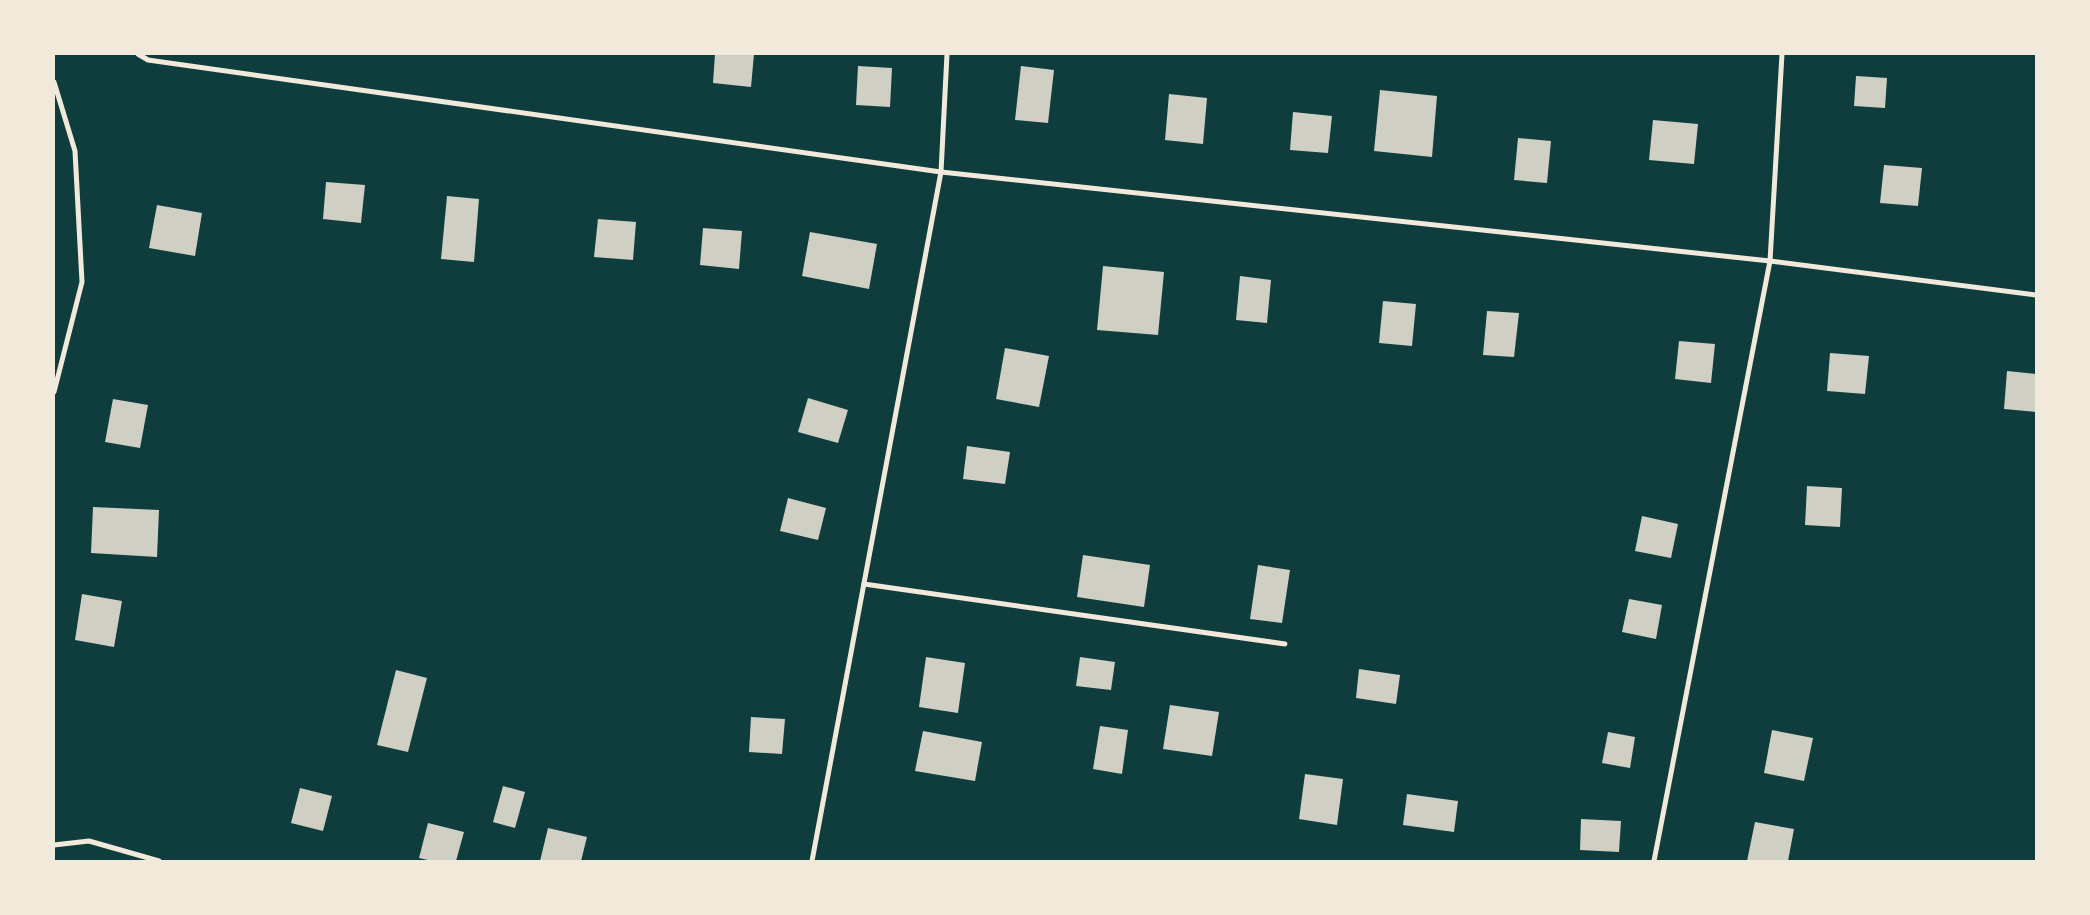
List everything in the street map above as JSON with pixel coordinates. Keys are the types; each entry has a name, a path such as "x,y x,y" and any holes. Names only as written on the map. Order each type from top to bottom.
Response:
{"street":[{"path":"138,54 148,60 940,172 1770,262 2036,295"},
{"path":"812,861 940,172 947,54"},
{"path":"1654,861 1770,262 1782,54"},
{"path":"54,82 75,151 82,282 54,392"},
{"path":"864,584 1284,644"},
{"path":"54,845 89,841 159,861"}],"building":[{"path":"715,54 754,54 751,87 713,83"},
{"path":"858,66 892,68 890,107 856,105"},
{"path":"1021,66 1054,70 1048,123 1015,120"},
{"path":"1856,76 1887,78 1885,108 1854,106"},
{"path":"1380,90 1437,96 1432,157 1374,151"},
{"path":"1169,94 1207,98 1203,144 1165,140"},
{"path":"1293,112 1332,116 1328,153 1290,150"},
{"path":"1653,120 1698,124 1694,164 1649,160"},
{"path":"1518,138 1551,141 1547,183 1514,180"},
{"path":"1884,165 1922,168 1918,206 1880,203"},
{"path":"326,182 365,185 361,223 323,219"},
{"path":"447,196 479,199 474,262 441,259"},
{"path":"157,205 202,213 195,256 149,248"},
{"path":"598,219 636,222 633,260 594,257"},
{"path":"703,228 742,231 739,269 700,265"},
{"path":"810,232 877,244 869,289 802,276"},
{"path":"1103,266 1164,272 1158,335 1097,330"},
{"path":"1240,276 1271,280 1267,323 1236,320"},
{"path":"1383,301 1416,304 1412,346 1379,343"},
{"path":"1487,311 1519,313 1514,357 1483,355"},
{"path":"1679,341 1715,344 1711,383 1675,379"},
{"path":"1005,348 1049,356 1039,407 996,399"},
{"path":"1830,353 1869,356 1865,394 1827,391"},
{"path":"2007,371 2036,374 2036,412 2004,409"},
{"path":"808,398 848,410 838,443 798,432"},
{"path":"113,399 148,405 140,448 105,442"},
{"path":"967,446 1010,452 1005,484 963,479"},
{"path":"1807,486 1842,488 1840,527 1805,525"},
{"path":"788,498 826,508 818,540 780,531"},
{"path":"93,507 159,510 157,557 91,553"},
{"path":"1642,516 1678,524 1671,558 1635,551"},
{"path":"1083,555 1150,565 1144,607 1077,597"},
{"path":"1258,565 1290,570 1282,623 1250,619"},
{"path":"82,594 122,601 114,647 75,640"},
{"path":"1629,599 1662,605 1656,639 1622,632"},
{"path":"926,657 965,663 958,713 919,707"},
{"path":"1080,657 1115,662 1111,690 1076,686"},
{"path":"1359,669 1400,675 1396,704 1356,698"},
{"path":"396,670 427,678 408,752 377,745"},
{"path":"1170,705 1219,712 1212,756 1163,749"},
{"path":"751,717 785,719 782,754 749,752"},
{"path":"1100,726 1128,730 1122,774 1093,769"},
{"path":"1772,730 1813,738 1804,781 1764,773"},
{"path":"923,731 982,742 975,781 915,771"},
{"path":"1608,732 1635,737 1630,768 1602,763"},
{"path":"1305,774 1343,779 1337,825 1299,819"},
{"path":"503,786 525,792 515,828 493,822"},
{"path":"300,788 332,796 323,831 291,823"},
{"path":"1407,794 1458,801 1454,832 1403,825"},
{"path":"1581,819 1621,821 1619,852 1580,850"},
{"path":"1755,822 1794,829 1788,861 1747,861"},
{"path":"428,823 464,832 456,861 432,861 419,858"},
{"path":"548,828 587,837 581,861 540,861"}]}
